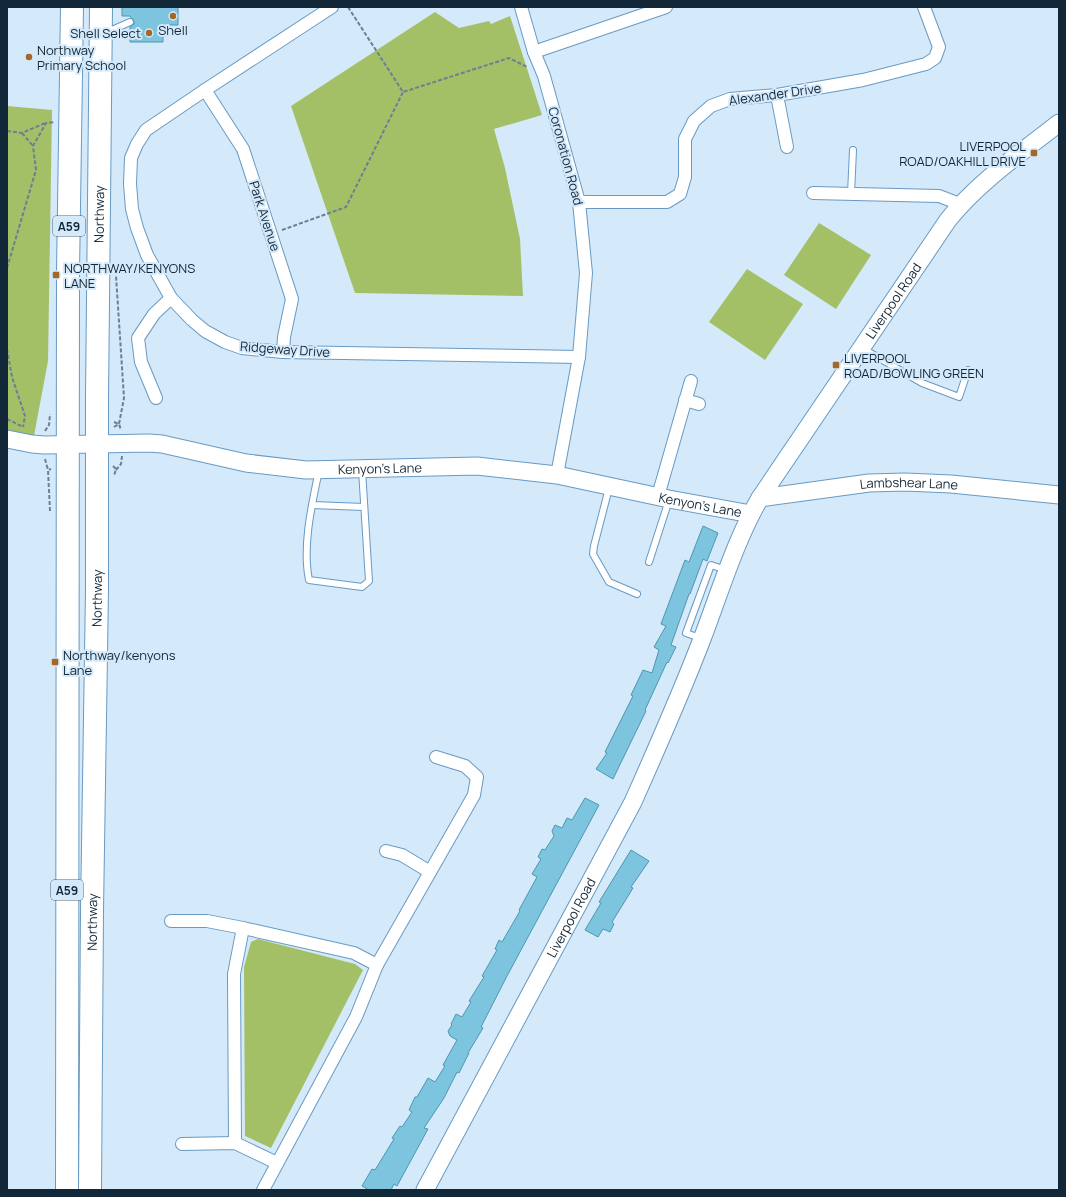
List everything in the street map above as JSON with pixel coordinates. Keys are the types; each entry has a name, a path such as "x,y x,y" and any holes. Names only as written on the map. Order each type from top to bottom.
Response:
{"highway":[{"name":"Northway","path":"67,1190 68,273 72,7"},
{"name":"Northway","path":"90,1190 97,590 101,7"}],"main road":[{"name":"Liverpool Road","path":"425,1190 633,802 702,639 751,514 760,498 960,204 1059,123"},
{"name":"Kenyon's Lane","path":"16,436 38,445 162,444 246,463 306,470 477,466 557,475 663,498 751,514"},
{"name":"Lambshear Lane","path":"760,498 868,483 905,482 951,484 1059,495"}],"street":[{"name":"Coronation Road","path":"521,7 534,52 544,76 579,202 586,273 580,357 557,475"},
{"path":"534,52 638,12 666,7"},
{"name":"Alexander Drive","path":"579,202 668,202 680,194 685,177 685,139 694,121 711,106 730,99 777,95 863,80 926,64 935,58 939,47 924,7"},
{"name":"Ridgeway Drive","path":"324,9 146,130 136,144 131,158 130,184 132,210 147,255 171,298 205,331 225,342 242,348 283,352 580,357"},
{"name":"Park Avenue","path":"205,90 243,149 292,299 284,337 283,352"},
{"path":"777,95 786,147"},
{"path":"813,193 939,196 960,204"},
{"path":"156,398 141,362 138,338 154,314 171,298"},
{"path":"663,498 691,381"},
{"path":"686,400 699,404"},
{"path":"263,1190 356,1017 377,965 474,794 477,777 465,766 436,757"},
{"path":"386,850 402,855 430,872"},
{"path":"172,922 207,921 244,928 354,952 377,965"},
{"path":"235,1143 234,974 244,928"},
{"path":"182,1144 235,1143 277,1163"}],"lane":[{"path":"101,35 130,22"},
{"path":"851,194 853,150"},
{"path":"862,348 922,383 960,397 968,370"},
{"path":"319,470 308,529 307,571 309,580 362,587 369,581 362,469"},
{"path":"609,486 593,554 609,582 637,594"},
{"path":"649,562 663,498"},
{"path":"312,505 364,507"}],"path":[{"path":"348,7 403,92"},
{"path":"271,234 346,207 403,92 509,58 544,76"},
{"path":"7,131 22,133 46,123 70,121"},
{"path":"33,146 46,123"},
{"path":"7,268 36,170 33,146 22,133"},
{"path":"7,349 12,377 25,416 16,436"},
{"path":"7,419 16,436"},
{"path":"114,427 119,424"}],"green space":[{"path":"435,12 459,28 489,21 491,24 510,16 542,115 494,129 505,168 520,239 523,296 355,293 291,106"},
{"path":"7,106 52,110 48,361 33,441 7,436"},
{"path":"819,223 871,255 836,309 784,275"},
{"path":"747,269 803,304 765,360 709,322"},
{"path":"258,939 355,964 363,970 271,1148 245,1136 244,967 251,942"}],"building":[{"path":"122,7 178,7 178,25 169,25 169,36 163,36 163,42 130,42 130,27 134,24 134,21 130,16 122,16"},
{"path":"703,526 718,533 707,561 703,559 689,594 671,645 676,647 668,663 667,662 645,710 646,711 613,779 596,769 607,753 605,752 633,696 631,695 643,670 652,673 659,650 654,647 666,626 661,624 685,560 689,562"},
{"path":"585,798 599,805 507,976 481,1027 483,1028 468,1053 459,1073 457,1072 444,1098 424,1128 428,1129 397,1186 394,1184 391,1190 369,1190 362,1186 372,1169 375,1170 394,1139 392,1138 400,1126 402,1127 412,1112 409,1110 415,1097 417,1097 428,1078 435,1082 445,1066 443,1065 457,1040 450,1036 448,1031 452,1025 451,1024 456,1014 462,1017 471,1002 469,1001 484,977 482,976 497,950 495,949 499,940 502,942 520,911 519,910 537,877 532,874 541,859 538,857 542,849 545,850 554,836 552,831 555,825 562,828 567,818 572,820"},
{"path":"631,850 649,861 631,887 633,888 612,922 614,924 610,932 603,929 598,937 585,930 601,903 599,902"}],"place":[{"name":"Shell","path":"173,16"},
{"name":"Shell Select","path":"149,33"},
{"name":"Northway Primary School","path":"29,57"},
{"name":"LIVERPOOL ROAD/OAKHILL DRIVE","path":"1034,153"},
{"name":"NORTHWAY/KENYONS LANE","path":"56,275"},
{"name":"LIVERPOOL ROAD/BOWLING GREEN","path":"836,365"},
{"name":"Northway/kenyons Lane","path":"55,662"}]}
